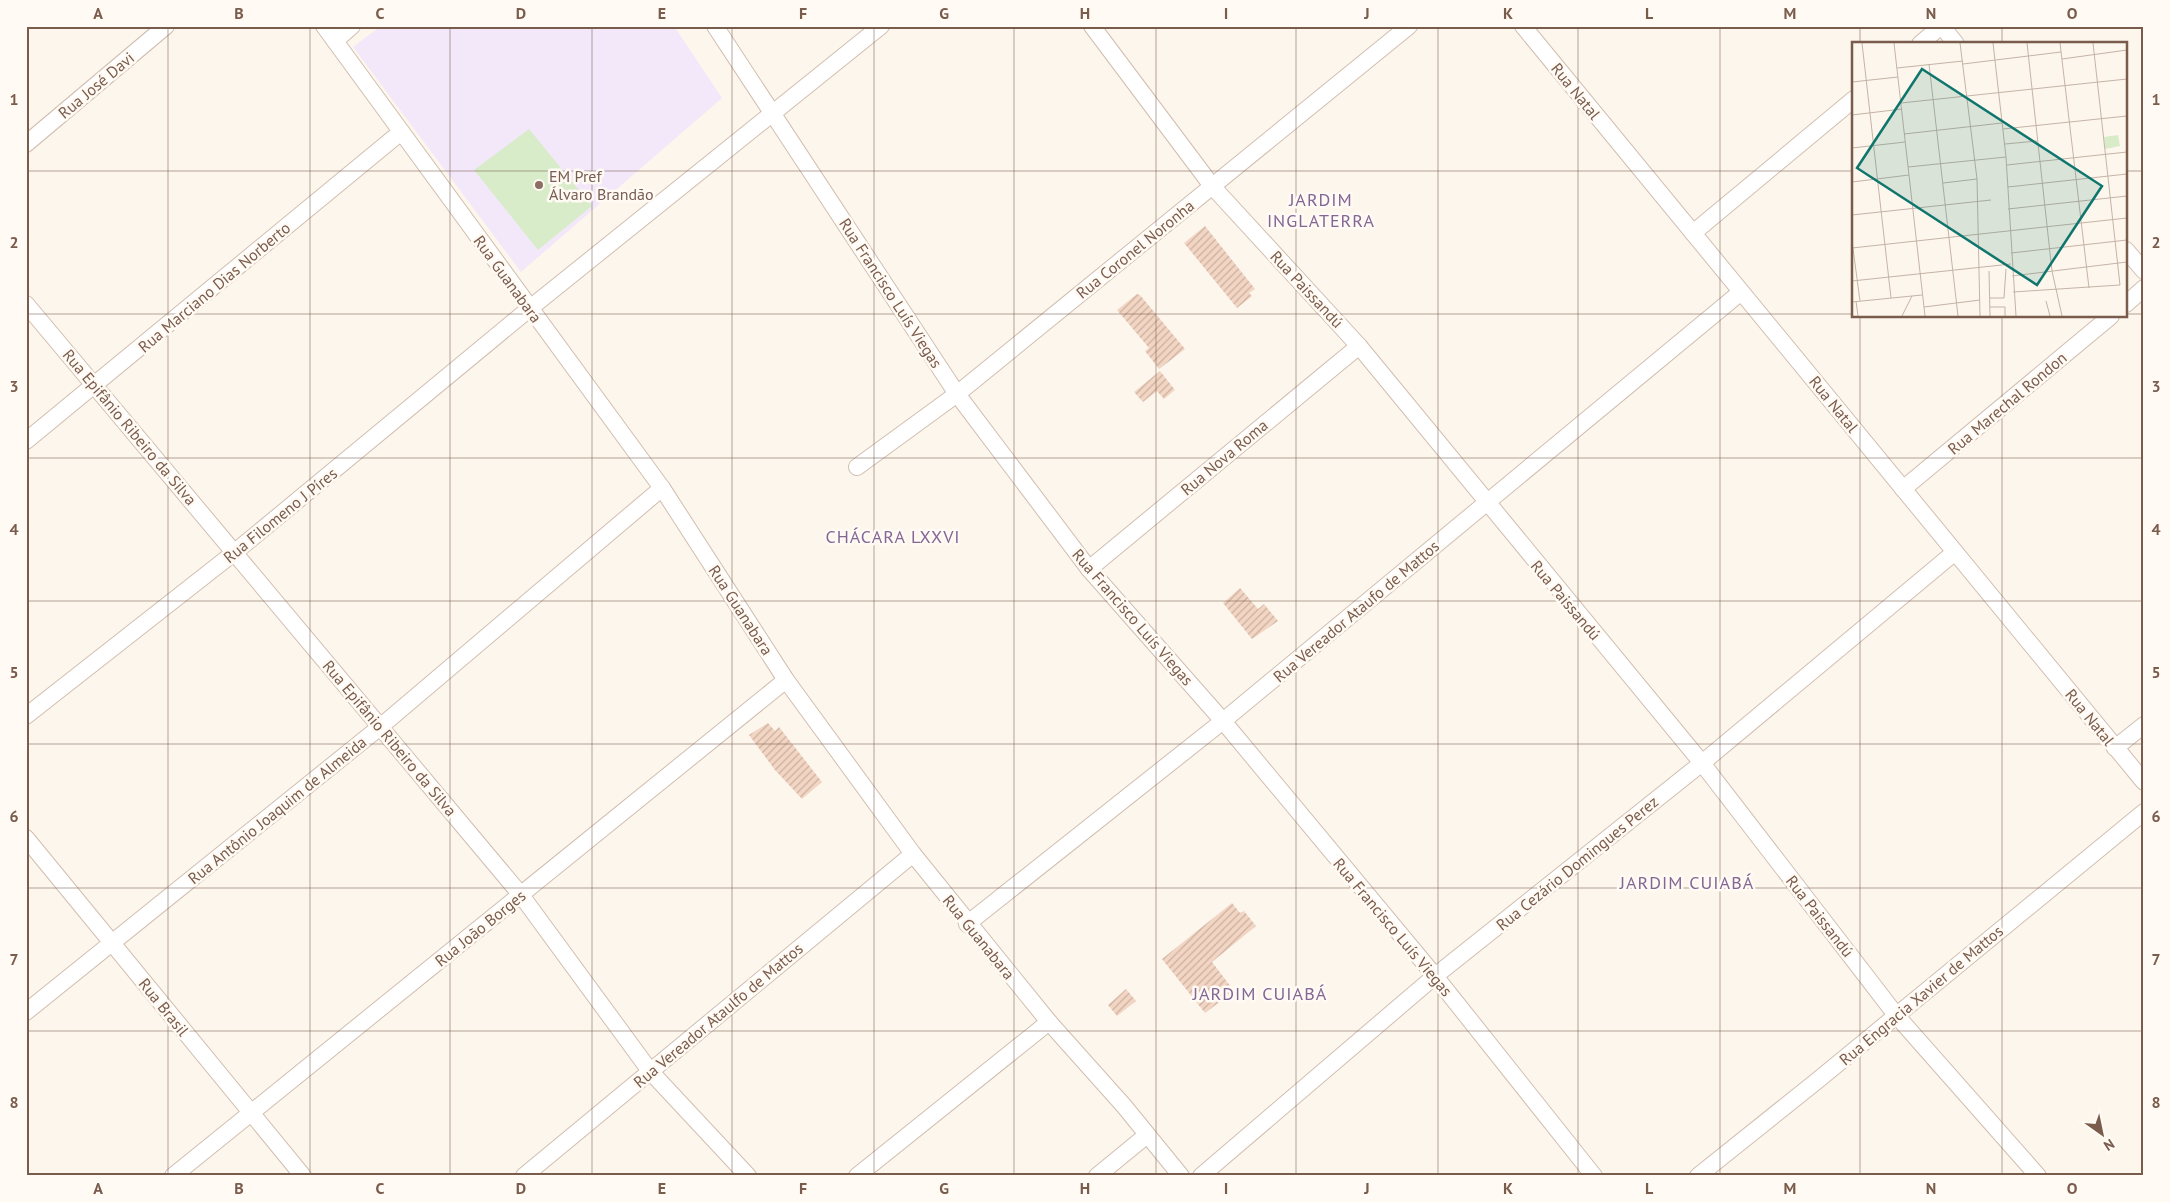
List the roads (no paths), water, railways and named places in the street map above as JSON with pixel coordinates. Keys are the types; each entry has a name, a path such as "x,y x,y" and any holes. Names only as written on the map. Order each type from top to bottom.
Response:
{"street":[{"name":"Rua José Davi","path":"26,144 166,26"},
{"name":"Rua Guanabara","path":"324,26 529,309 662,488 786,680 913,854 967,924 1181,1176"},
{"path":"335,40 352,26"},
{"name":"Rua Francisco Luís Viegas","path":"715,26 957,394 1089,569 1222,721 1435,976 1594,1176"},
{"name":"Rua Filomeno J Píres","path":"26,716 235,552 529,309 880,26"},
{"name":"Rua Paissandú","path":"1092,26 1212,186 1359,346 1486,503 1702,763 1896,1015 2038,1176"},
{"name":"Rua Coronel Noronha","path":"857,467 957,394 1409,26"},
{"name":"Rua Natal","path":"1523,26 2144,782"},
{"path":"1922,42 1942,26 1954,42"},
{"path":"1693,233 1852,101"},
{"name":"Rua Marciano Dias Norberto","path":"26,441 401,132"},
{"path":"2128,252 2144,271"},
{"path":"2128,302 2144,288"},
{"name":"Rua Vereador Ataufo de Mattos","path":"967,924 1222,721 1741,292"},
{"name":"Rua Epifânio Ribeiro da Silva","path":"26,304 521,895 650,1071 748,1176"},
{"name":"Rua Marechal Rondon","path":"1903,489 2109,318"},
{"name":"Rua Nova Roma","path":"1089,569 1359,346"},
{"name":"Rua Antônio Joaquim de Almeida","path":"26,1012 380,727 662,488"},
{"name":"Rua Cezário Domingues Perez","path":"1201,1176 1435,976 1702,763 1955,552"},
{"name":"Rua João Borges","path":"173,1176 786,680"},
{"path":"2115,748 2144,725"},
{"name":"Rua Engracia Xavier de Mattos","path":"1698,1176 2144,812"},
{"name":"Rua Brasil","path":"26,838 303,1176"},
{"name":"Rua Vereador Ataulfo de Mattos","path":"524,1176 913,854"},
{"path":"857,1176 1049,1022"},
{"path":"1097,1176 1147,1135"}],"place":[{"name":"EM Pref Álvaro Brandão","path":"539,185"}],"district":[{"name":"JARDIM INGLATERRA","path":"1321,210"},
{"name":"CHÁCARA LXXVI","path":"893,537"},
{"name":"JARDIM CUIABÁ","path":"1687,883"},
{"name":"JARDIM CUIABÁ","path":"1260,994"}]}
